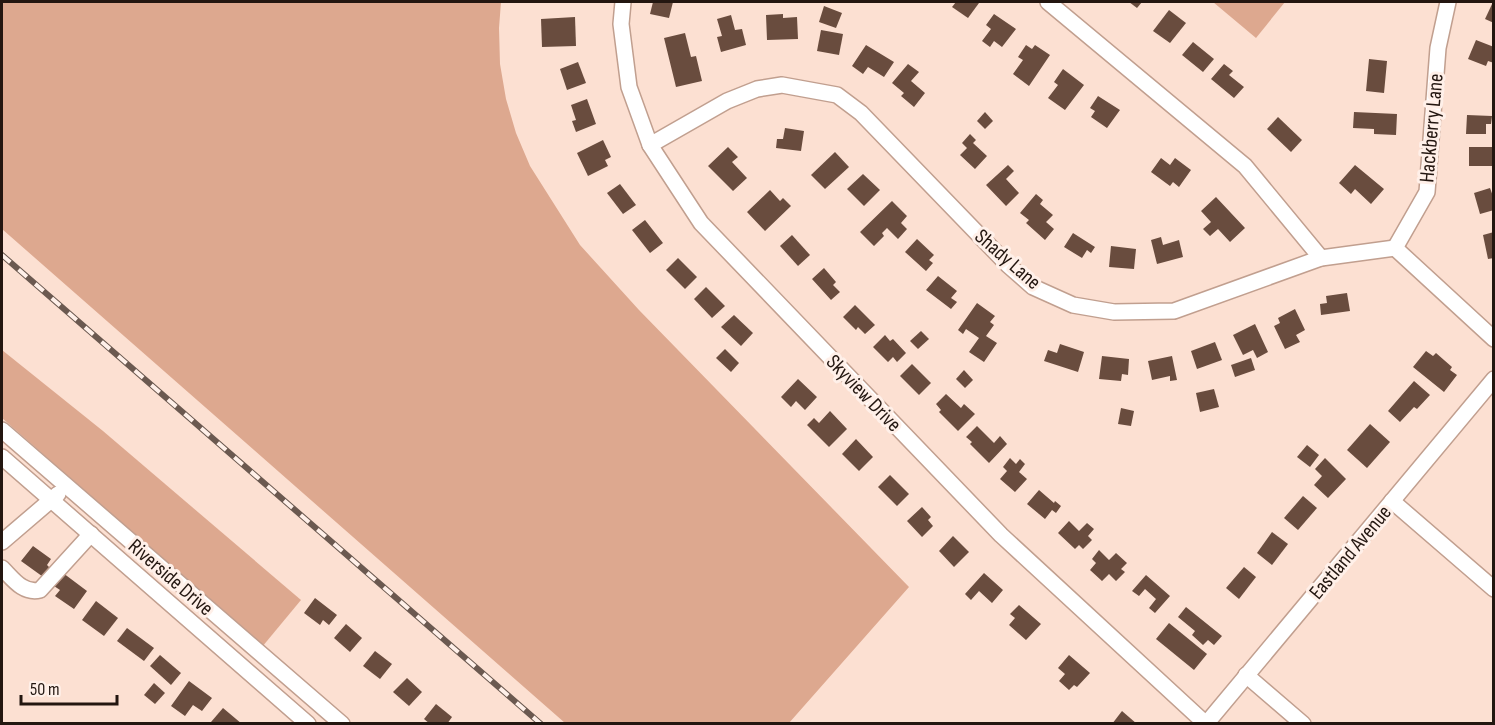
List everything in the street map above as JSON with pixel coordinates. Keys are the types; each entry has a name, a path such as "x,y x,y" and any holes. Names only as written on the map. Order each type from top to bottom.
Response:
{"street":[{"name":"Skyview Drive","path":"623,2 621,24 629,87 650,145 701,223 1001,535 1206,723"},
{"path":"1048,2 1245,166 1321,258"},
{"name":"Hackberry Lane","path":"1395,248 1427,192 1438,48 1448,2"},
{"name":"Shady Lane","path":"650,145 727,101 757,88 783,85 837,95 861,113 1008,265 1034,286 1073,305 1114,312 1174,310 1321,258 1395,248"},
{"path":"1395,248 1494,339"},
{"name":"Eastland Avenue","path":"1206,723 1494,379"},
{"name":"Riverside Drive","path":"2,429 342,723"},
{"name":"Riverside Drive","path":"2,457 308,723"},
{"path":"2,542 67,486"},
{"path":"1392,501 1494,590"},
{"path":"2,568 21,586 32,592 40,590 91,534"},
{"path":"252,675 266,659"},
{"path":"1246,675 1303,723"}],"shaded area":[{"path":"2,2 501,2 500,64 506,99 516,133 530,166 580,245 639,310 909,587 789,723 565,723 2,229"},
{"path":"1213,2 1285,2 1256,38"},
{"path":"2,350 103,431 301,600 262,647 2,418"}],"building":[{"path":"653,2 673,2 669,18 650,14"},
{"path":"956,2 979,3 968,18 952,7"},
{"path":"1129,2 1142,2 1137,8"},
{"path":"1494,2 1494,23 1485,19"},
{"path":"824,6 842,13 836,28 819,22"},
{"path":"1169,10 1186,23 1170,43 1153,31"},
{"path":"783,14 783,18 797,17 798,39 767,40 766,15"},
{"path":"994,14 1016,29 1002,47 994,41 990,47 982,41 991,29 986,25"},
{"path":"731,15 735,30 742,29 746,45 721,52 717,37 722,36 717,19"},
{"path":"575,17 576,46 542,47 541,19"},
{"path":"821,30 843,34 839,55 817,51"},
{"path":"685,33 691,57 696,56 702,81 676,87 664,38"},
{"path":"1476,40 1494,47 1494,63 1488,61 1486,66 1468,59"},
{"path":"1193,42 1214,59 1203,72 1182,55"},
{"path":"866,45 894,62 884,77 868,67 863,74 852,66"},
{"path":"1026,45 1032,49 1035,45 1050,55 1029,86 1013,74 1023,60 1018,57"},
{"path":"1369,59 1387,61 1384,93 1366,91"},
{"path":"578,62 586,83 567,90 560,69"},
{"path":"908,64 919,72 911,81 925,93 914,107 901,96 904,93 892,83"},
{"path":"1224,64 1233,71 1229,75 1244,87 1234,98 1211,79"},
{"path":"1063,69 1084,85 1065,110 1048,98 1058,85 1054,82"},
{"path":"1098,96 1120,110 1107,128 1091,117 1095,111 1090,108"},
{"path":"587,99 596,124 576,132 572,121 576,120 571,105"},
{"path":"985,112 993,121 985,129 977,121"},
{"path":"1354,112 1397,114 1396,135 1374,134 1374,129 1353,128"},
{"path":"1467,115 1492,116 1491,124 1486,124 1486,134 1466,134"},
{"path":"1278,117 1302,140 1291,152 1267,129"},
{"path":"785,128 804,131 801,151 776,148 777,139 783,139"},
{"path":"970,134 976,140 973,143 987,156 975,169 960,155 967,148 962,143"},
{"path":"603,140 611,157 605,160 608,166 588,176 577,153"},
{"path":"728,147 738,157 732,162 747,178 733,191 708,166"},
{"path":"1469,147 1494,147 1494,166 1469,166"},
{"path":"835,152 849,167 825,189 811,175"},
{"path":"1161,158 1170,165 1175,158 1191,170 1179,187 1173,182 1170,186 1151,172"},
{"path":"1008,165 1014,171 1006,179 1019,193 1006,206 986,185"},
{"path":"1355,165 1384,189 1371,204 1355,189 1351,194 1339,183"},
{"path":"863,174 880,190 864,206 847,189"},
{"path":"620,184 636,205 623,214 607,193"},
{"path":"1490,188 1494,199 1494,210 1480,214 1474,193"},
{"path":"770,190 780,201 783,198 791,206 765,231 747,212"},
{"path":"1036,194 1043,200 1040,204 1053,215 1046,222 1054,229 1045,240 1026,223 1029,220 1020,213"},
{"path":"1216,197 1245,228 1230,242 1218,229 1210,236 1203,229 1211,222 1201,211"},
{"path":"892,201 907,216 901,223 907,229 898,239 887,228 882,233 884,236 874,246 860,232"},
{"path":"645,220 663,243 650,253 632,230"},
{"path":"1494,232 1494,258 1488,259 1483,235"},
{"path":"1073,233 1095,247 1091,253 1087,250 1082,258 1064,247"},
{"path":"792,235 810,255 798,266 780,246"},
{"path":"1161,237 1163,245 1179,240 1183,257 1157,264 1151,240"},
{"path":"917,239 934,255 929,260 933,263 926,271 905,252"},
{"path":"1111,246 1136,249 1134,269 1109,267"},
{"path":"678,258 697,277 685,289 666,270"},
{"path":"824,268 836,282 833,285 840,292 831,300 812,279"},
{"path":"938,276 957,291 951,298 957,302 951,309 926,290"},
{"path":"706,287 725,306 712,318 694,299"},
{"path":"1347,293 1350,311 1321,315 1320,304 1327,303 1326,296"},
{"path":"977,303 995,316 990,322 994,325 986,336 997,343 984,362 969,352 979,338 966,329 963,334 958,330"},
{"path":"855,305 875,325 865,334 858,327 856,330 843,317"},
{"path":"1295,309 1305,330 1296,335 1300,342 1285,349 1274,326 1280,323 1278,318"},
{"path":"734,315 753,333 741,346 721,327"},
{"path":"1255,324 1268,352 1257,358 1253,350 1243,355 1233,335"},
{"path":"921,331 929,339 918,349 910,341"},
{"path":"885,335 890,341 893,339 906,353 897,362 893,357 888,362 873,347"},
{"path":"1215,342 1222,360 1197,369 1191,351"},
{"path":"1060,344 1084,352 1078,372 1044,361 1048,350 1057,353"},
{"path":"725,349 739,363 731,372 716,358"},
{"path":"1426,351 1433,356 1436,353 1452,367 1450,370 1457,375 1444,392 1413,367"},
{"path":"1102,356 1129,359 1128,375 1122,374 1121,381 1099,379"},
{"path":"1172,356 1177,380 1170,381 1170,376 1152,380 1148,361"},
{"path":"1251,358 1255,370 1235,377 1231,365"},
{"path":"912,364 931,383 919,395 900,376"},
{"path":"964,370 973,380 965,388 956,379"},
{"path":"798,379 817,397 805,410 796,401 791,407 781,397"},
{"path":"1414,381 1430,395 1400,422 1388,411"},
{"path":"1214,389 1219,407 1200,412 1196,393"},
{"path":"946,394 961,408 964,404 975,414 958,431 939,412 941,410 936,404"},
{"path":"1121,408 1134,411 1131,426 1118,424"},
{"path":"830,411 847,429 829,447 807,425 814,418 819,423"},
{"path":"1370,424 1390,442 1367,468 1347,450"},
{"path":"977,426 994,443 1000,436 1007,444 989,463 966,437"},
{"path":"856,439 873,457 859,471 842,454"},
{"path":"1307,445 1319,455 1310,467 1297,457"},
{"path":"1010,458 1016,464 1020,459 1025,464 1019,472 1027,479 1015,492 1000,479 1007,471 1003,467"},
{"path":"1325,458 1346,479 1328,498 1314,485 1322,476 1315,469"},
{"path":"890,475 909,494 897,506 878,487"},
{"path":"1039,490 1061,506 1056,513 1052,510 1045,519 1027,504"},
{"path":"1303,496 1317,508 1298,530 1284,518"},
{"path":"922,507 931,517 928,520 933,526 922,537 907,521"},
{"path":"1069,521 1079,531 1087,523 1094,529 1088,536 1092,540 1083,549 1079,545 1075,549 1058,533"},
{"path":"1272,532 1288,544 1272,565 1257,553"},
{"path":"953,536 969,552 954,567 939,551"},
{"path":"33,546 51,559 47,565 52,570 46,579 21,561"},
{"path":"1099,550 1109,560 1116,553 1127,563 1121,569 1125,572 1116,581 1109,574 1102,581 1090,570 1096,563 1092,559"},
{"path":"1244,567 1256,577 1239,599 1226,588"},
{"path":"63,573 87,591 74,609 55,596 60,590 54,586"},
{"path":"984,573 1003,590 992,603 979,591 971,600 965,594"},
{"path":"1146,575 1170,596 1155,613 1149,608 1156,599 1145,589 1139,596 1132,591"},
{"path":"315,598 337,615 329,625 323,620 320,625 304,613"},
{"path":"96,601 118,618 104,636 82,620"},
{"path":"1019,605 1041,624 1026,640 1009,625 1015,618 1010,614"},
{"path":"1186,607 1222,636 1214,645 1208,640 1203,645 1192,635 1195,631 1178,617"},
{"path":"1169,623 1207,654 1194,670 1156,639"},
{"path":"346,624 362,638 350,652 334,638"},
{"path":"127,628 154,648 144,661 117,641"},
{"path":"375,651 392,664 380,679 363,666"},
{"path":"160,655 181,673 171,685 150,666"},
{"path":"1069,655 1090,673 1077,687 1074,685 1069,690 1059,681 1065,674 1058,668"},
{"path":"407,678 422,692 409,706 393,692"},
{"path":"189,681 212,698 202,711 193,705 185,716 171,706"},
{"path":"154,683 165,693 155,704 144,695"},
{"path":"436,704 452,717 447,724 430,724 424,719"},
{"path":"223,708 242,724 214,724 211,722"},
{"path":"1122,711 1137,724 1112,724"}],"railway":[{"path":"2,255 541,724"}]}
